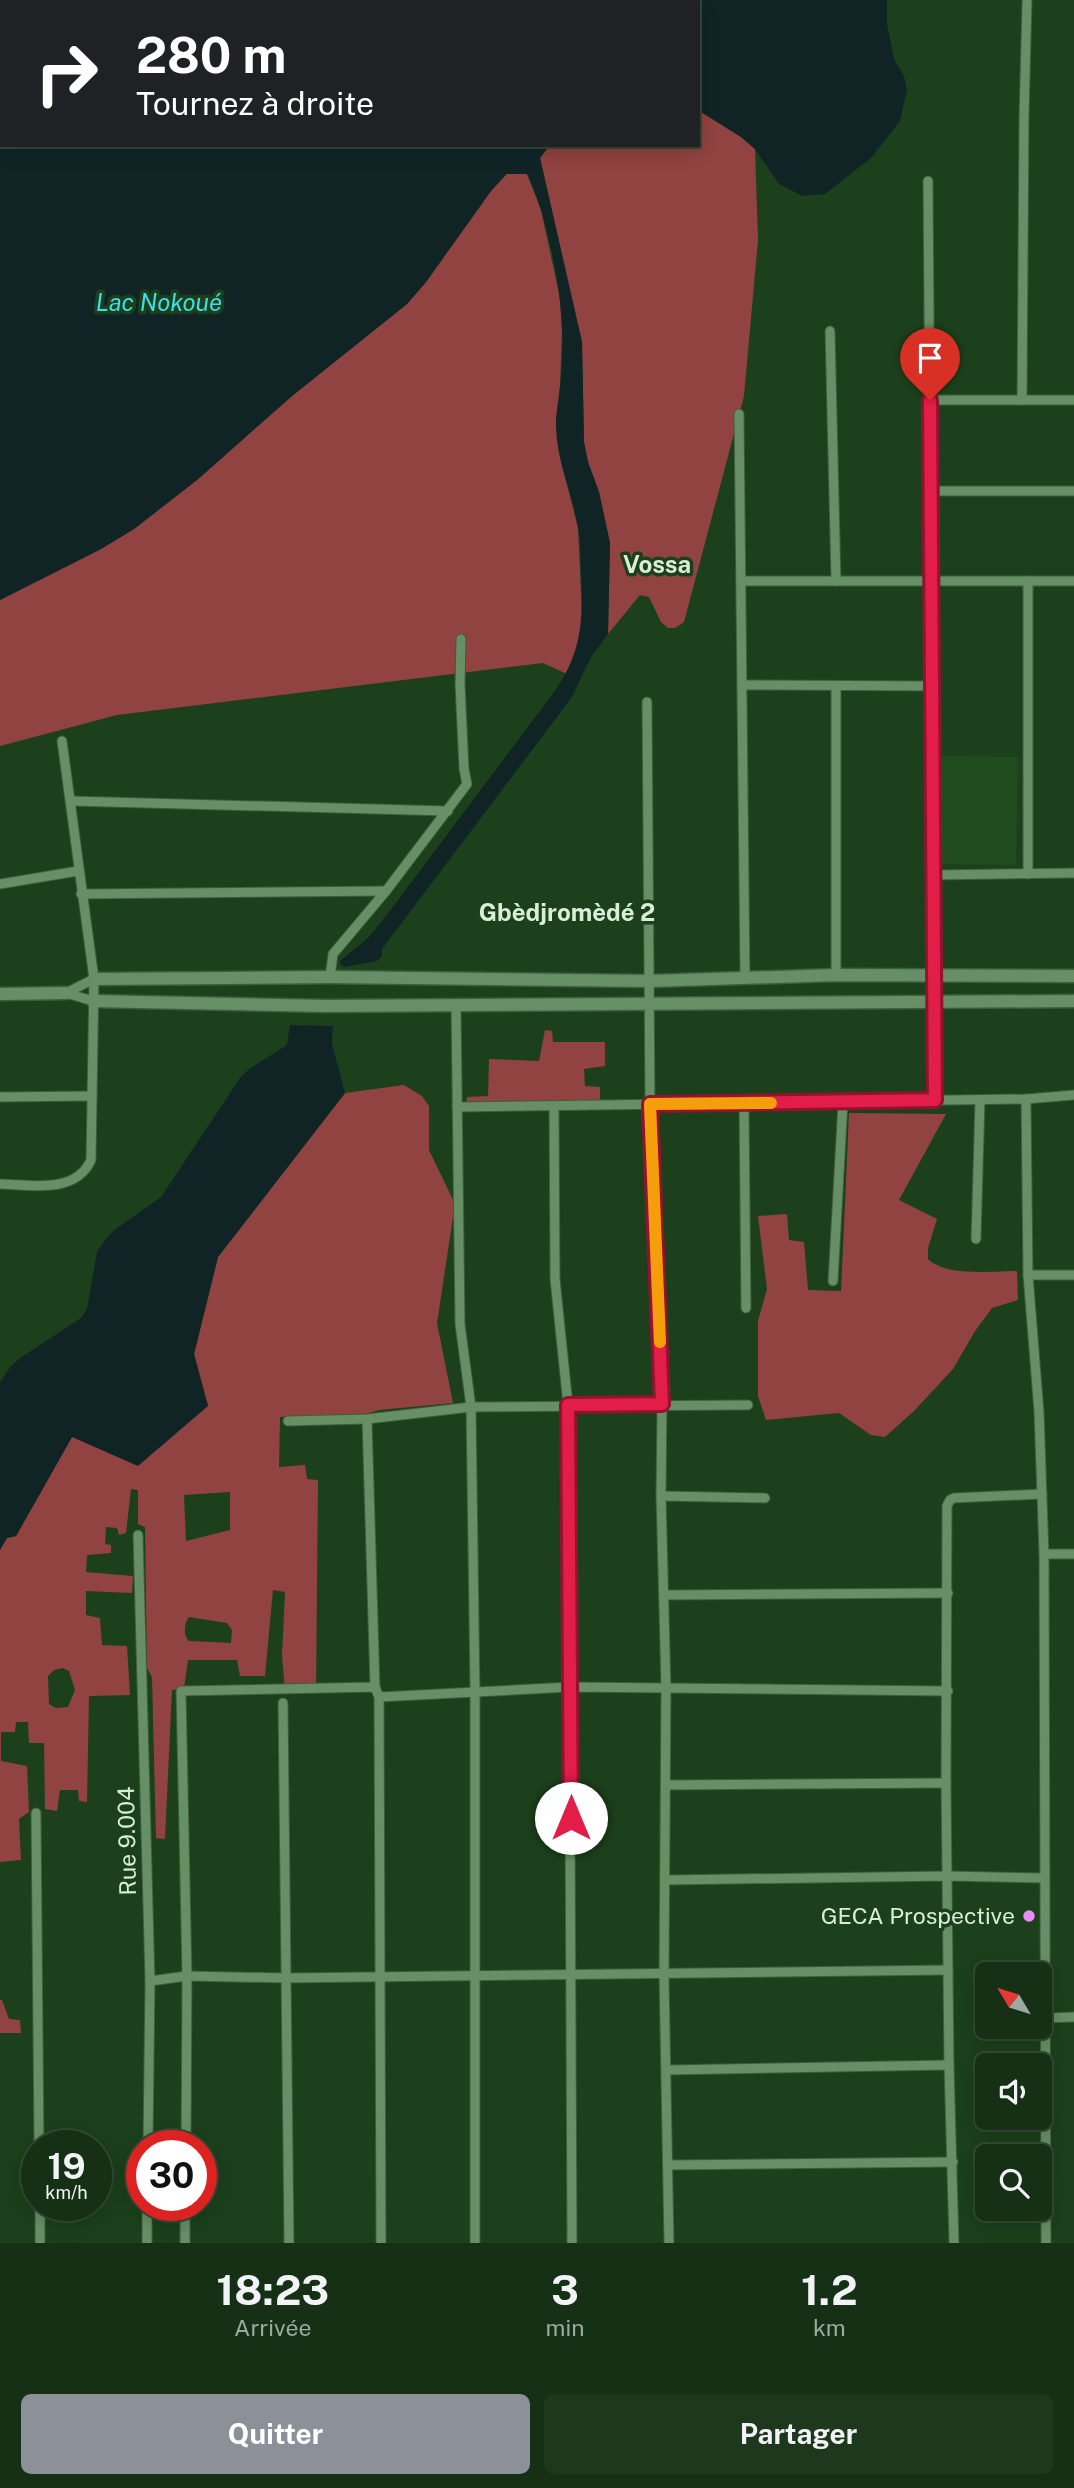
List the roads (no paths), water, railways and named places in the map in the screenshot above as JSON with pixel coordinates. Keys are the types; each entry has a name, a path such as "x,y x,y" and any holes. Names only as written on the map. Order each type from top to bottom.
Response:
{"street":[{"path":"1022,400 1027,2"},
{"path":"928,181 935,1100"},
{"path":"830,331 836,580"},
{"path":"930,400 1074,400"},
{"path":"738,414 745,978"},
{"path":"930,491 1074,491"},
{"path":"741,581 1074,581"},
{"path":"1028,581 1028,874"},
{"path":"330,977 333,954 386,891 467,784 460,684 461,639"},
{"path":"742,685 931,686"},
{"path":"835,686 836,975"},
{"path":"647,702 650,1104 662,1404 661,1496 667,1785 664,1975 669,2243"},
{"path":"0,1184 48,1185 69,1182 87,1169 91,1160 94,979 62,741"},
{"path":"71,801 448,811"},
{"path":"0,884 78,871"},
{"path":"933,875 1074,873"},
{"path":"81,894 386,891"},
{"path":"65,993 94,979 330,977 650,982 836,975 1074,976"},
{"path":"0,994 65,993 93,1001 326,1006 1074,1000"},
{"path":"456,1005 460,1324 471,1407 475,1692 475,2243"},
{"path":"457,1107 980,1100 1074,1094"},
{"path":"0,1097 92,1096"},
{"path":"1026,1099 1028,1275 1039,1412 1044,1554 1045,1962"},
{"path":"976,1239 980,1100"},
{"path":"833,1281 843,1102"},
{"path":"744,1103 746,1308"},
{"path":"554,1106 555,1279 568,1405 572,2243"},
{"path":"1028,1275 1074,1275"},
{"path":"288,1421 367,1419 471,1407 748,1405"},
{"path":"367,1419 375,1687 379,1697 381,2243"},
{"path":"954,2243 946,1783 947,1506 950,1500 1042,1494"},
{"path":"661,1496 765,1498"},
{"name":"Rue 9.004","path":"138,1535 150,1981 148,2130"},
{"path":"1044,1554 1074,1554"},
{"path":"664,1595 948,1593"},
{"path":"186,2130 187,1976 181,1691 375,1687"},
{"path":"379,1697 570,1687 948,1691"},
{"path":"283,1703 289,2243"},
{"path":"667,1785 946,1783"},
{"path":"36,1813 39,2130"},
{"path":"666,1880 947,1876 1044,1878"},
{"path":"150,1981 187,1976 572,1976 948,1970"},
{"path":"1052,2018 1074,2017"},
{"path":"1046,2039 1046,2243"},
{"path":"667,2070 949,2065"},
{"path":"669,2165 953,2162"},
{"path":"40,2221 40,2243"},
{"path":"147,2221 147,2243"},
{"path":"185,2221 185,2243"}],"water":[{"name":"Lac Nokoué","path":"700,0 887,0 887,24 894,59 904,76 907,90 900,121 871,158 825,194 802,196 779,184 755,149 700,111"},
{"name":"Lac Nokoué","path":"0,147 548,147 540,158 582,342 584,442 610,543 608,634 591,657 572,697 382,949 382,956 377,961 344,967 339,962 369,937 555,691 571,662 579,633 582,603 580,538 557,437 556,419 562,358 561,312 551,250 540,208 527,174 506,174 407,304 292,396 197,480 134,529 101,549 0,600"},
{"path":"290,1025 333,1026 332,1044 345,1093 218,1257 194,1354 208,1406 138,1466 72,1437 16,1536 7,1538 0,1550 0,1382 20,1358 81,1318 87,1309 97,1252 103,1243 113,1231 161,1197 240,1078 249,1069 287,1045"}],"place":[{"name":"GECA Prospective","path":"1029,1916"}],"district":[{"name":"Vossa","path":"657,565"},
{"name":"Gbèdjromèdé 2","path":"567,913"}]}
